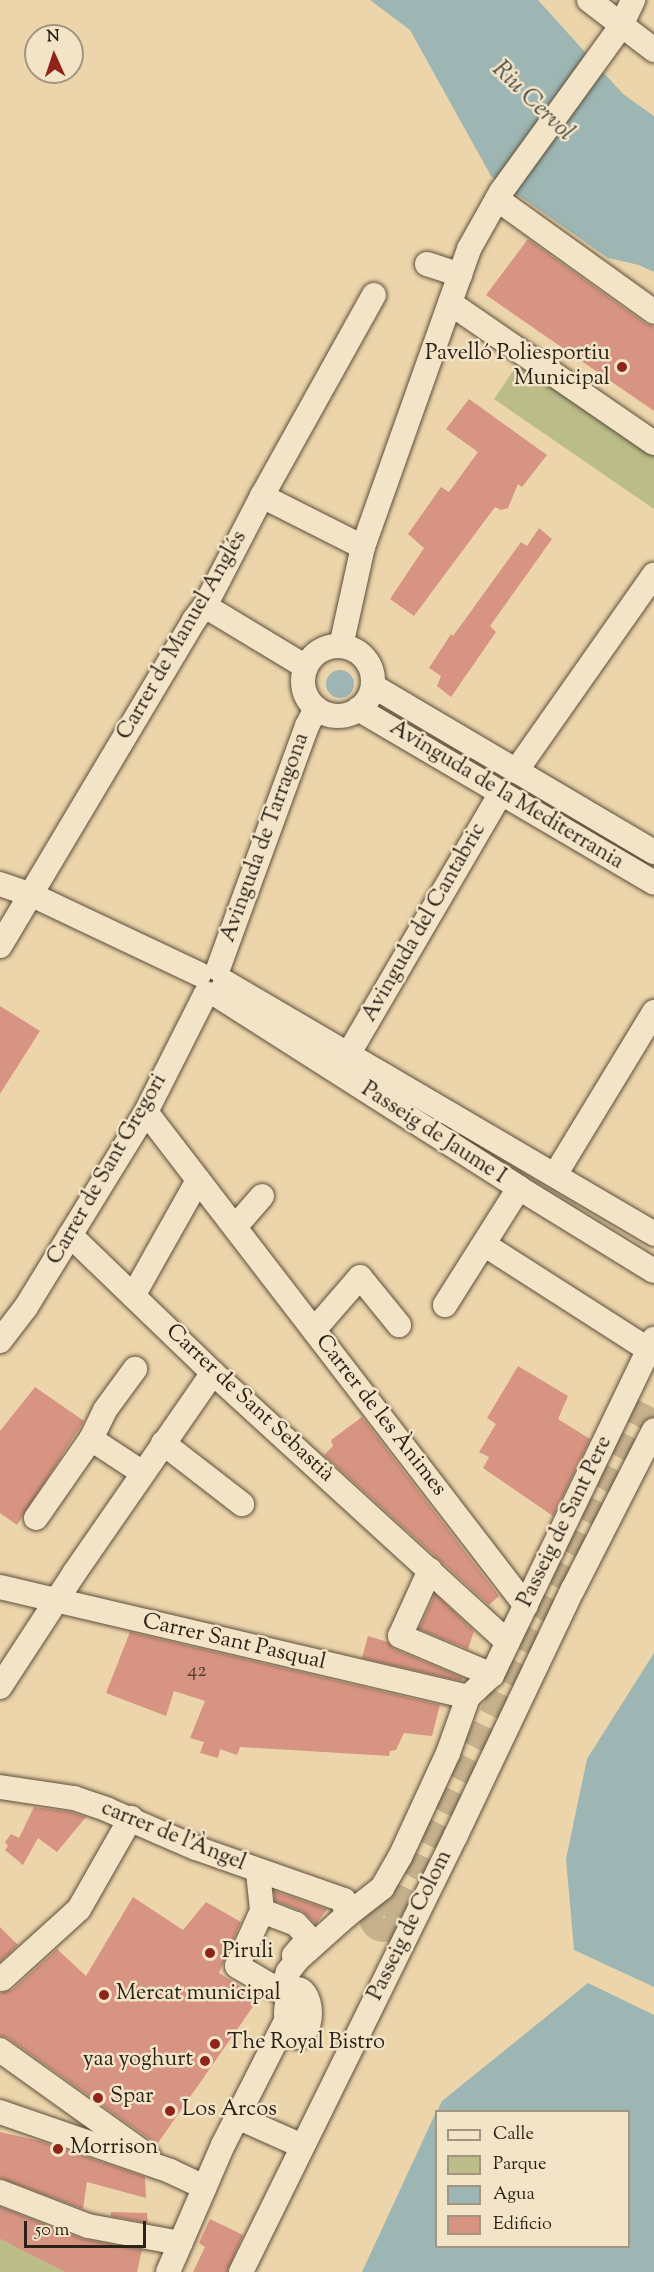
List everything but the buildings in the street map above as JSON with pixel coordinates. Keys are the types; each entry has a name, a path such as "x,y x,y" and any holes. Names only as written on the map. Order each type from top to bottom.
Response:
{"street":[{"path":"589,0 654,50"},
{"path":"341,646 363,547 469,249 499,196 621,26 633,0"},
{"path":"499,196 654,312"},
{"path":"427,264 460,275"},
{"name":"Carrer de Manuel Anglés","path":"0,946 194,620 205,606 262,496 369,303"},
{"path":"450,303 654,443"},
{"path":"262,496 363,547"},
{"path":"516,771 652,581"},
{"path":"205,606 306,667"},
{"path":"341,646 352,649 369,664 372,686 370,695 358,709 351,713 333,716 316,708 304,689 306,667 321,651 341,646"},
{"name":"Avinguda de la Mediterrania","path":"372,686 654,852"},
{"name":"Avinguda de Tarragona","path":"213,982 307,726 316,708"},
{"name":"Avinguda de la Mediterrania","path":"358,709 654,883"},
{"name":"Avinguda del Cantabric","path":"349,1053 501,793"},
{"path":"0,884 32,895 213,982"},
{"name":"Passeig de Jaume I","path":"213,982 349,1053 654,1234"},
{"name":"Passeig de Jaume I","path":"213,982 519,1188 654,1271"},
{"name":"Carrer de Sant Gregori","path":"0,1341 26,1307 146,1112 213,982"},
{"path":"555,1175 654,1012"},
{"name":"Carrer de les Ànimes","path":"146,1112 526,1606"},
{"path":"133,1296 198,1180"},
{"path":"445,1305 519,1188"},
{"path":"235,1227 262,1196"},
{"name":"Carrer de Sant Sebastià","path":"70,1235 213,1373 508,1642"},
{"path":"485,1245 651,1344"},
{"name":"Carrer de les Ànimes","path":"314,1330 360,1277 399,1325"},
{"name":"Passeig de Sant Pere","path":"468,1697 492,1675 651,1344"},
{"path":"36,1518 91,1439 105,1410 135,1369"},
{"path":"0,1687 213,1373"},
{"name":"Passeig de Sant Pere","path":"518,1706 654,1430"},
{"path":"91,1439 143,1473"},
{"path":"164,1443 242,1504"},
{"path":"430,1570 400,1636 492,1675"},
{"name":"Carrer Sant Pasqual","path":"0,1587 468,1697"},
{"name":"Passeig de Colom","path":"237,2117 284,1996 284,1983 288,1972 297,1959 345,1908 382,1888 400,1857 448,1753 468,1697"},
{"name":"Passeig de Colom","path":"241,2272 518,1706"},
{"name":"carrer de l'Àngel","path":"0,1787 74,1798 131,1818 196,1848 345,1908"},
{"path":"2,1979 79,1909 131,1818"},
{"path":"258,1872 262,1911 237,1966 284,1996 309,1938 296,1924 262,1911"},
{"path":"0,2050 170,2171"},
{"path":"0,2112 170,2171 205,2187"},
{"path":"168,2272 237,2117 302,2146"},
{"path":"0,2192 88,2226 180,2244"}],"green space":[{"path":"520,361 654,456 654,509 494,399"},
{"path":"0,2239 45,2262 65,2272 0,2272"}],"water":[{"name":"Riu Cervol","path":"370,0 538,0 623,94 654,116 654,272 639,265 608,258 491,176 410,30"},
{"path":"340,670 350,674 354,684 350,694 340,698 330,694 326,684 330,674"},
{"path":"654,1653 654,1987 574,1950 566,1859 587,1759"},
{"path":"588,1983 654,2015 654,2272 362,2272 435,2114 435,2248 630,2248 630,2110 438,2110 442,2101"}],"tunnel":[{"path":"393,1908 654,1394"},
{"path":"384,1904 393,1908 397,1917 393,1926 384,1930 375,1926 371,1917 375,1908 384,1904"}],"place":[{"name":"Pavelló Poliesportiu Municipal","path":"622,367"},
{"name":"Piruli","path":"210,1953"},
{"name":"Mercat municipal","path":"104,1995"},
{"name":"The Royal Bistro","path":"215,2044"},
{"name":"yaa yoghurt","path":"205,2061"},
{"name":"Spar","path":"98,2098"},
{"name":"Los Arcos","path":"170,2111"},
{"name":"Morrison","path":"58,2149"}]}
